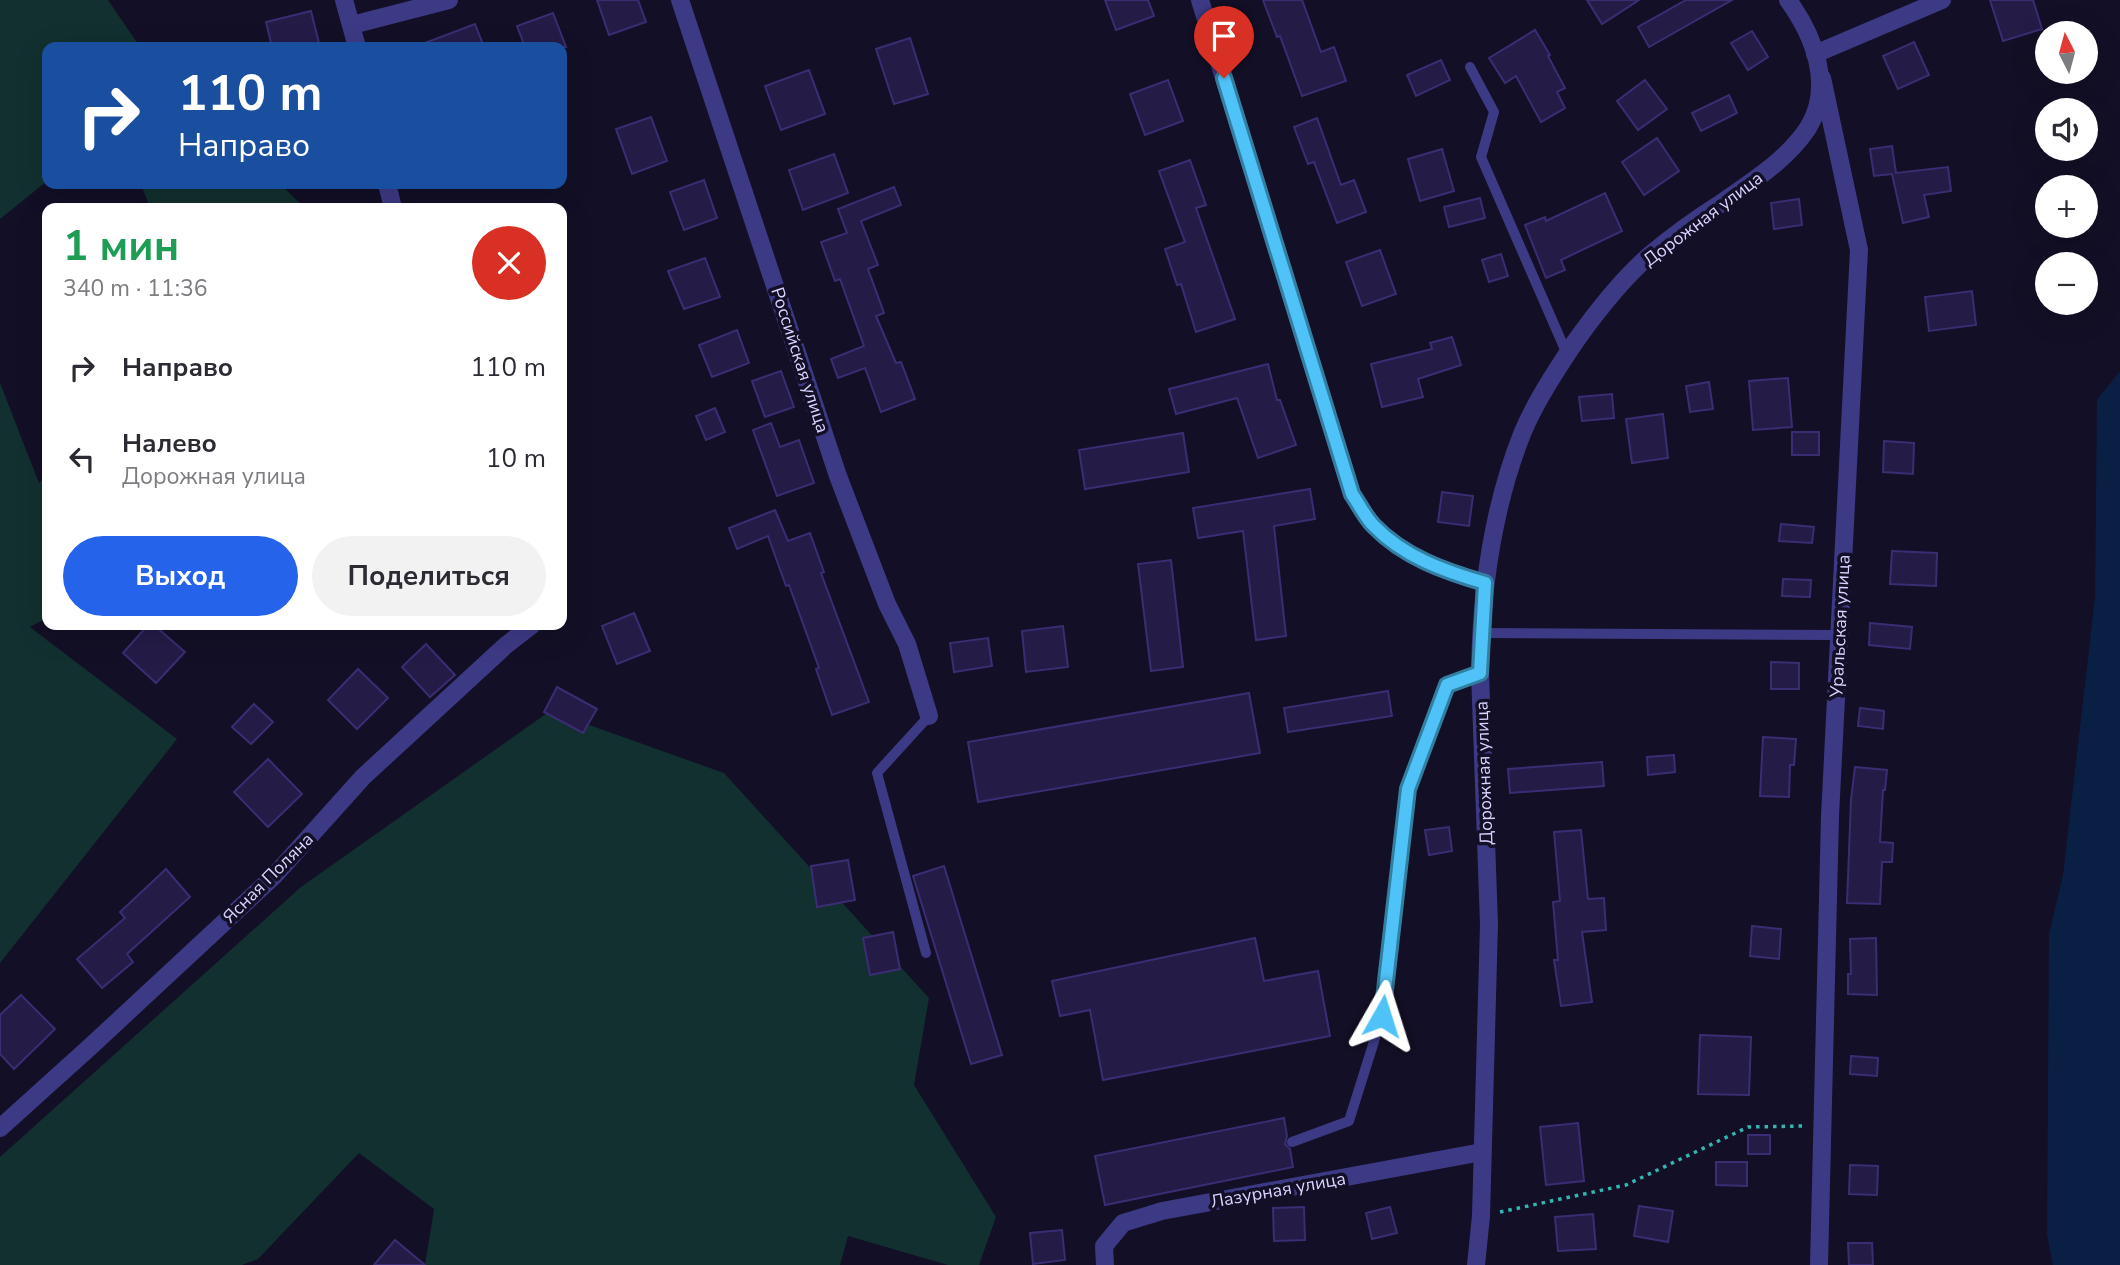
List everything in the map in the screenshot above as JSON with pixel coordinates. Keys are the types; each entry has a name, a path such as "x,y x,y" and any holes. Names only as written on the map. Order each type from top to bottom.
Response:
{"street":[{"path":"344,0 356,42"},
{"path":"352,25 449,0"},
{"name":"Российская улица","path":"680,0 838,476 887,604 908,645 929,716"},
{"path":"1200,0 1352,494 1373,525 1403,551 1446,571 1485,583"},
{"name":"Уральская улица","path":"1788,0 1808,34 1818,62 1859,250 1830,816 1819,1265"},
{"path":"1818,62 1942,0"},
{"name":"Дорожная улица","path":"1476,1265 1481,1216 1489,924 1481,633 1485,583 1498,510 1522,433 1597,309 1649,256 1773,167 1807,128 1818,104 1818,62"},
{"name":"Ясная Поляна","path":"0,1128 274,876 363,777 526,630"},
{"name":"Лазурная улица","path":"1105,1265 1104,1246 1123,1223 1162,1211 1482,1152"}],"lane":[{"path":"1471,67 1494,112 1481,156 1567,355"},
{"path":"1481,633 1839,635"},
{"path":"1292,1142 1349,1121 1382,1016 1408,789 1447,685 1480,673"},
{"path":"926,953 877,773 929,716"}],"path":[{"path":"1481,1216 1626,1185 1748,1126 1822,1126"}],"green space":[{"path":"0,0 108,0 137,42 42,42 42,185 0,219"},
{"path":"143,189 285,189 300,203 148,203"},
{"path":"0,383 39,483 42,480 42,621 30,627 177,739 0,963"},
{"path":"550,711 724,773 929,998 914,1085 996,1217 979,1265 948,1265 848,1236 840,1265 425,1265 434,1209 359,1153 258,1259 242,1265 0,1265 0,1157 301,887"}],"water":[{"path":"2120,371 2120,1265 2053,1265 2047,1235 2049,934 2063,875 2095,597 2097,400"}],"building":[{"path":"597,0 638,0 646,22 609,35"},
{"path":"1105,0 1148,0 1154,16 1116,30"},
{"path":"1263,0 1302,0 1321,52 1334,47 1346,81 1302,96 1280,36 1277,37"},
{"path":"1587,0 1639,0 1602,24"},
{"path":"1686,0 1732,0 1649,47 1638,27"},
{"path":"1990,0 2033,0 2040,21 2035,21 2035,31 2003,41"},
{"path":"311,11 319,42 271,42 266,22"},
{"path":"553,13 564,42 523,42 517,26"},
{"path":"475,24 482,42 428,42"},
{"path":"1535,30 1565,88 1557,92 1565,108 1541,122 1516,76 1505,83 1489,58"},
{"path":"1752,31 1768,57 1748,70 1731,43"},
{"path":"910,38 928,94 894,104 876,49"},
{"path":"1914,42 1929,75 1898,89 1883,56"},
{"path":"1441,60 1450,80 1416,96 1407,75"},
{"path":"809,70 825,114 781,130 765,86"},
{"path":"1168,80 1183,121 1145,135 1130,94"},
{"path":"1645,80 1667,109 1638,130 1617,101"},
{"path":"1729,95 1737,113 1701,131 1692,113"},
{"path":"651,117 667,161 632,174 616,129"},
{"path":"1317,118 1341,185 1354,180 1366,212 1337,223 1314,162 1308,164 1294,127"},
{"path":"1657,138 1679,171 1644,195 1622,162"},
{"path":"1892,146 1896,173 1948,167 1951,191 1924,195 1929,217 1903,223 1892,174 1874,176 1870,149"},
{"path":"1442,149 1454,191 1420,201 1408,159"},
{"path":"834,154 848,193 803,210 789,170"},
{"path":"1190,160 1206,205 1196,208 1235,319 1196,332 1181,284 1177,285 1165,249 1185,242 1159,171"},
{"path":"704,180 717,218 684,230 670,192"},
{"path":"894,187 901,205 861,221 878,265 868,269 884,313 876,316 896,363 901,362 915,399 881,412 865,368 838,378 831,359 864,346 840,279 835,281 821,242 847,233 838,209"},
{"path":"1605,193 1622,231 1561,260 1565,270 1546,278 1525,225 1545,217 1546,221"},
{"path":"1480,198 1485,218 1449,227 1444,207"},
{"path":"1799,199 1802,225 1774,229 1771,203"},
{"path":"1380,250 1396,294 1362,306 1346,262"},
{"path":"1501,254 1508,276 1489,282 1482,260"},
{"path":"705,258 720,297 684,309 668,271"},
{"path":"1972,291 1976,325 1929,331 1925,297"},
{"path":"737,330 749,363 712,377 699,345"},
{"path":"1452,337 1461,365 1418,379 1423,397 1382,407 1371,364 1432,349 1430,343"},
{"path":"1268,364 1277,400 1280,400 1296,445 1258,458 1237,398 1176,414 1169,389"},
{"path":"781,371 794,407 765,417 752,381"},
{"path":"1788,378 1792,427 1753,430 1749,381"},
{"path":"1709,382 1713,409 1690,412 1686,386"},
{"path":"1612,394 1614,418 1582,421 1579,397"},
{"path":"715,408 725,432 706,440 696,416"},
{"path":"1663,414 1668,458 1632,463 1626,419"},
{"path":"771,423 780,447 799,440 814,483 777,496 753,430"},
{"path":"1792,432 1819,432 1819,455 1792,455"},
{"path":"1183,433 1189,472 1085,489 1079,450"},
{"path":"1884,441 1914,443 1913,474 1883,472"},
{"path":"1310,489 1315,519 1274,526 1286,636 1256,640 1243,531 1198,538 1193,508"},
{"path":"1442,492 1473,496 1469,526 1438,522"},
{"path":"775,510 788,541 810,533 824,572 821,573 869,702 832,715 816,669 819,668 768,536 737,549 729,528"},
{"path":"1781,524 1814,527 1812,543 1779,541"},
{"path":"1892,551 1937,553 1936,586 1890,584"},
{"path":"1171,560 1183,667 1151,671 1138,564"},
{"path":"1783,579 1811,580 1810,597 1782,596"},
{"path":"634,613 650,651 617,664 602,626"},
{"path":"1870,623 1912,627 1910,649 1869,645"},
{"path":"1063,626 1068,667 1026,672 1022,631"},
{"path":"144,630 160,630 185,652 156,683 123,653"},
{"path":"988,638 992,666 954,672 950,643"},
{"path":"426,644 455,675 430,697 402,667"},
{"path":"1771,662 1799,663 1799,689 1771,689"},
{"path":"358,669 388,698 357,729 328,700"},
{"path":"557,687 597,709 583,733 544,712"},
{"path":"1388,691 1392,716 1288,732 1284,708"},
{"path":"1249,693 1260,753 978,802 968,742"},
{"path":"254,704 273,722 251,744 232,727"},
{"path":"1860,708 1884,711 1883,729 1858,726"},
{"path":"1763,737 1796,739 1794,765 1790,765 1789,797 1760,796"},
{"path":"1674,755 1675,772 1648,775 1647,757"},
{"path":"268,759 302,794 268,827 234,792"},
{"path":"1602,762 1604,786 1510,793 1508,769"},
{"path":"1855,767 1887,770 1880,842 1893,843 1892,862 1882,862 1880,904 1847,903"},
{"path":"1449,827 1452,851 1429,855 1425,830"},
{"path":"1581,830 1588,899 1604,898 1606,930 1582,932 1592,1002 1561,1006 1554,960 1558,960 1553,902 1560,901 1554,832"},
{"path":"848,860 855,900 817,907 811,866"},
{"path":"944,866 1002,1055 971,1064 913,876"},
{"path":"166,869 190,897 127,954 133,962 102,988 77,959 125,918 120,912"},
{"path":"1752,926 1781,929 1779,959 1750,956"},
{"path":"893,932 900,969 870,975 863,938"},
{"path":"1255,938 1264,981 1318,971 1330,1036 1103,1080 1090,1010 1060,1016 1052,981"},
{"path":"1876,938 1877,995 1848,994 1848,974 1851,974 1850,939"},
{"path":"21,995 55,1029 14,1069 0,1054 0,1015"},
{"path":"1700,1035 1751,1037 1749,1095 1698,1094"},
{"path":"1851,1056 1878,1058 1877,1076 1850,1074"},
{"path":"1284,1118 1287,1136 1285,1144 1290,1149 1293,1167 1105,1205 1095,1156"},
{"path":"1578,1123 1584,1181 1546,1185 1540,1127"},
{"path":"1748,1135 1770,1135 1770,1154 1748,1154"},
{"path":"1716,1162 1747,1162 1747,1186 1716,1185"},
{"path":"1850,1165 1878,1166 1877,1195 1849,1194"},
{"path":"1639,1206 1673,1211 1668,1242 1634,1236"},
{"path":"1304,1207 1305,1240 1274,1241 1273,1208"},
{"path":"1390,1207 1397,1233 1372,1239 1366,1213"},
{"path":"1593,1214 1596,1249 1558,1251 1555,1217"},
{"path":"1062,1230 1065,1260 1033,1264 1030,1233"},
{"path":"395,1240 425,1265 374,1265"},
{"path":"1848,1243 1872,1243 1873,1265 1849,1265"}],"route":[{"path":"1224,78 1352,494 1373,525 1403,551 1446,571 1485,583 1480,673 1447,685 1408,789 1382,1016"}]}
